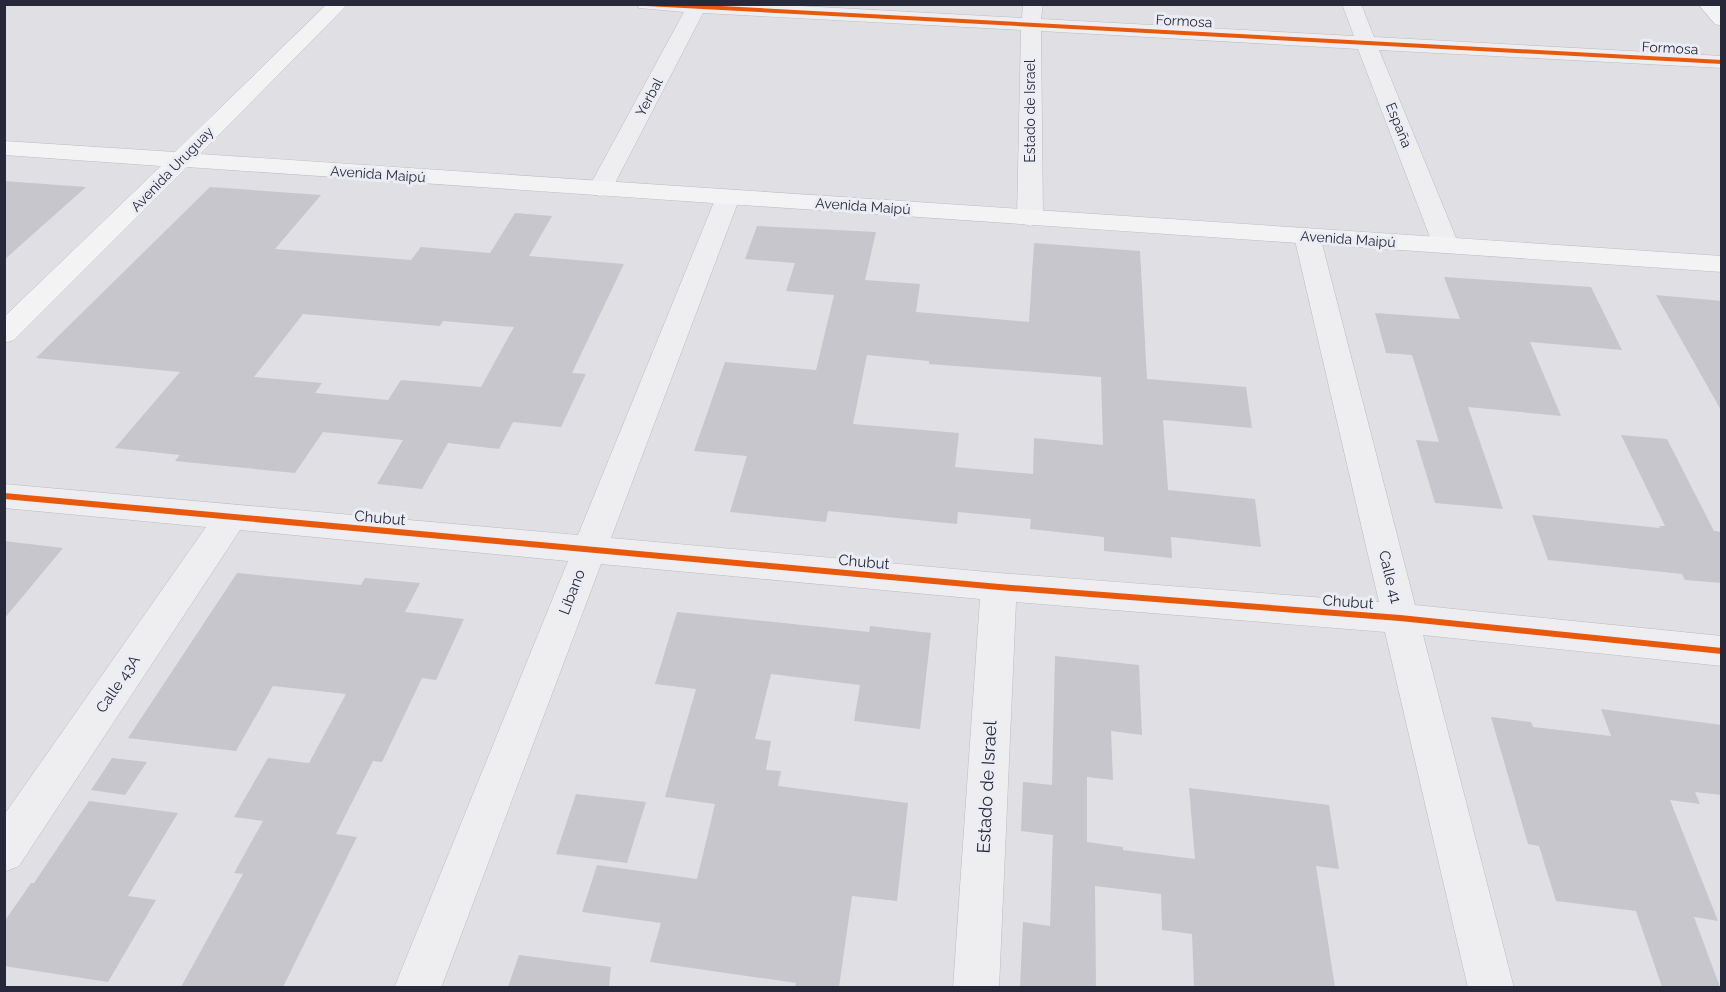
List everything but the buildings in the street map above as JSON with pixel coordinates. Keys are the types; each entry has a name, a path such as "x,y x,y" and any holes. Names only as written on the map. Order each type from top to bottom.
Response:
{"main road":[{"name":"Avenida Uruguay","path":"4,334 127,215 178,160 339,4"},
{"path":"1707,4 1722,20"},
{"name":"Avenida Maipú","path":"4,148 1722,264"}],"street":[{"name":"Formosa","path":"646,4 1032,15 1366,43 1722,62"},
{"name":"España","path":"1351,4 1446,245"},
{"name":"Yerbal","path":"600,189 698,6"},
{"name":"Estado de Israel","path":"1030,218 1032,15"},
{"name":"Líbano","path":"417,987 728,197"},
{"name":"Calle 41","path":"1307,236 1491,987"},
{"name":"Chubut","path":"4,496 999,587 1400,618 1722,651"},
{"name":"Calle 43A","path":"4,852 231,517"},
{"name":"Estado de Israel","path":"976,987 999,587"}],"cycle path":[{"path":"646,4 1722,62"},
{"path":"4,496 999,587 1400,618 1722,651"}]}
